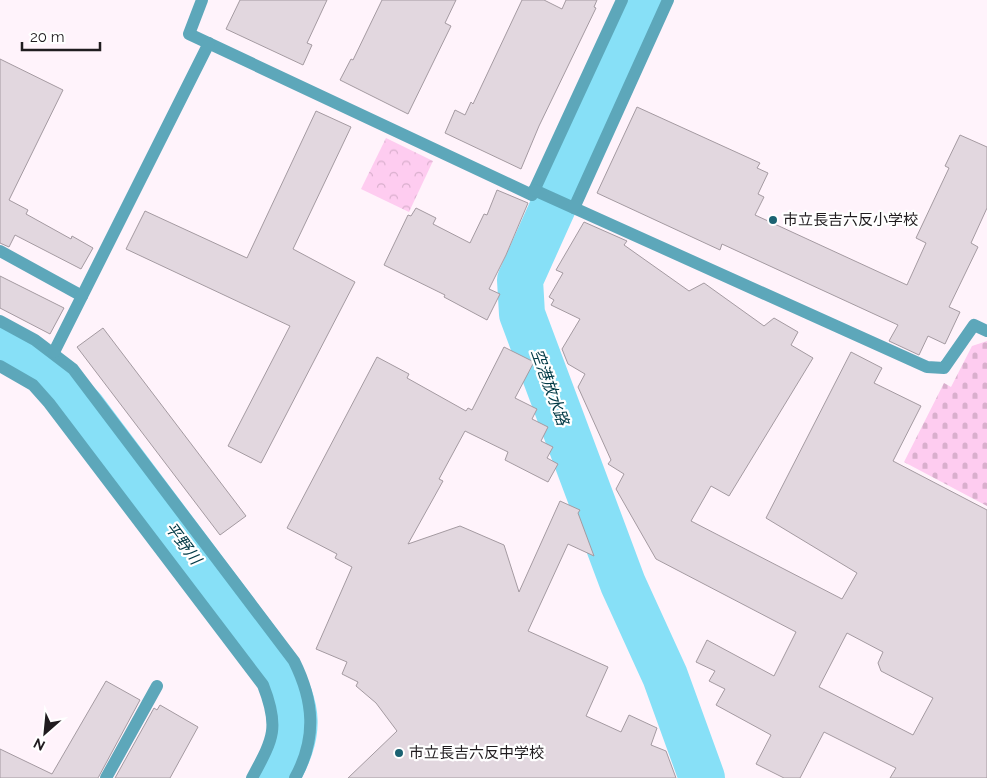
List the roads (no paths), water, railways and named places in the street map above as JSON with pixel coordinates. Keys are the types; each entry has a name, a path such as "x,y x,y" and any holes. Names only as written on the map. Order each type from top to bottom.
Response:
{"street":[{"path":"202,0 189,34 532,195 622,0"},
{"path":"574,208 668,0"},
{"path":"54,352 209,43"},
{"path":"534,190 927,367 944,368 974,325 987,331"},
{"path":"0,251 82,296"},
{"path":"0,321 54,352 73,369 294,661 306,684 310,709 309,738 304,760 294,778"},
{"path":"0,366 33,385 49,403 263,685 271,706 274,726 269,747 252,778"},
{"path":"106,778 157,686"}],"waterway":[{"name":"空港放水路","path":"646,0 520,280 522,314 623,584 665,676 702,778"},
{"name":"平野川","path":"0,342 45,369 83,409 275,665 289,696 295,721 290,747 276,778"}],"place":[{"name":"市立長吉六反小学校","path":"773,220"},
{"name":"市立長吉六反中学校","path":"399,753"}]}
